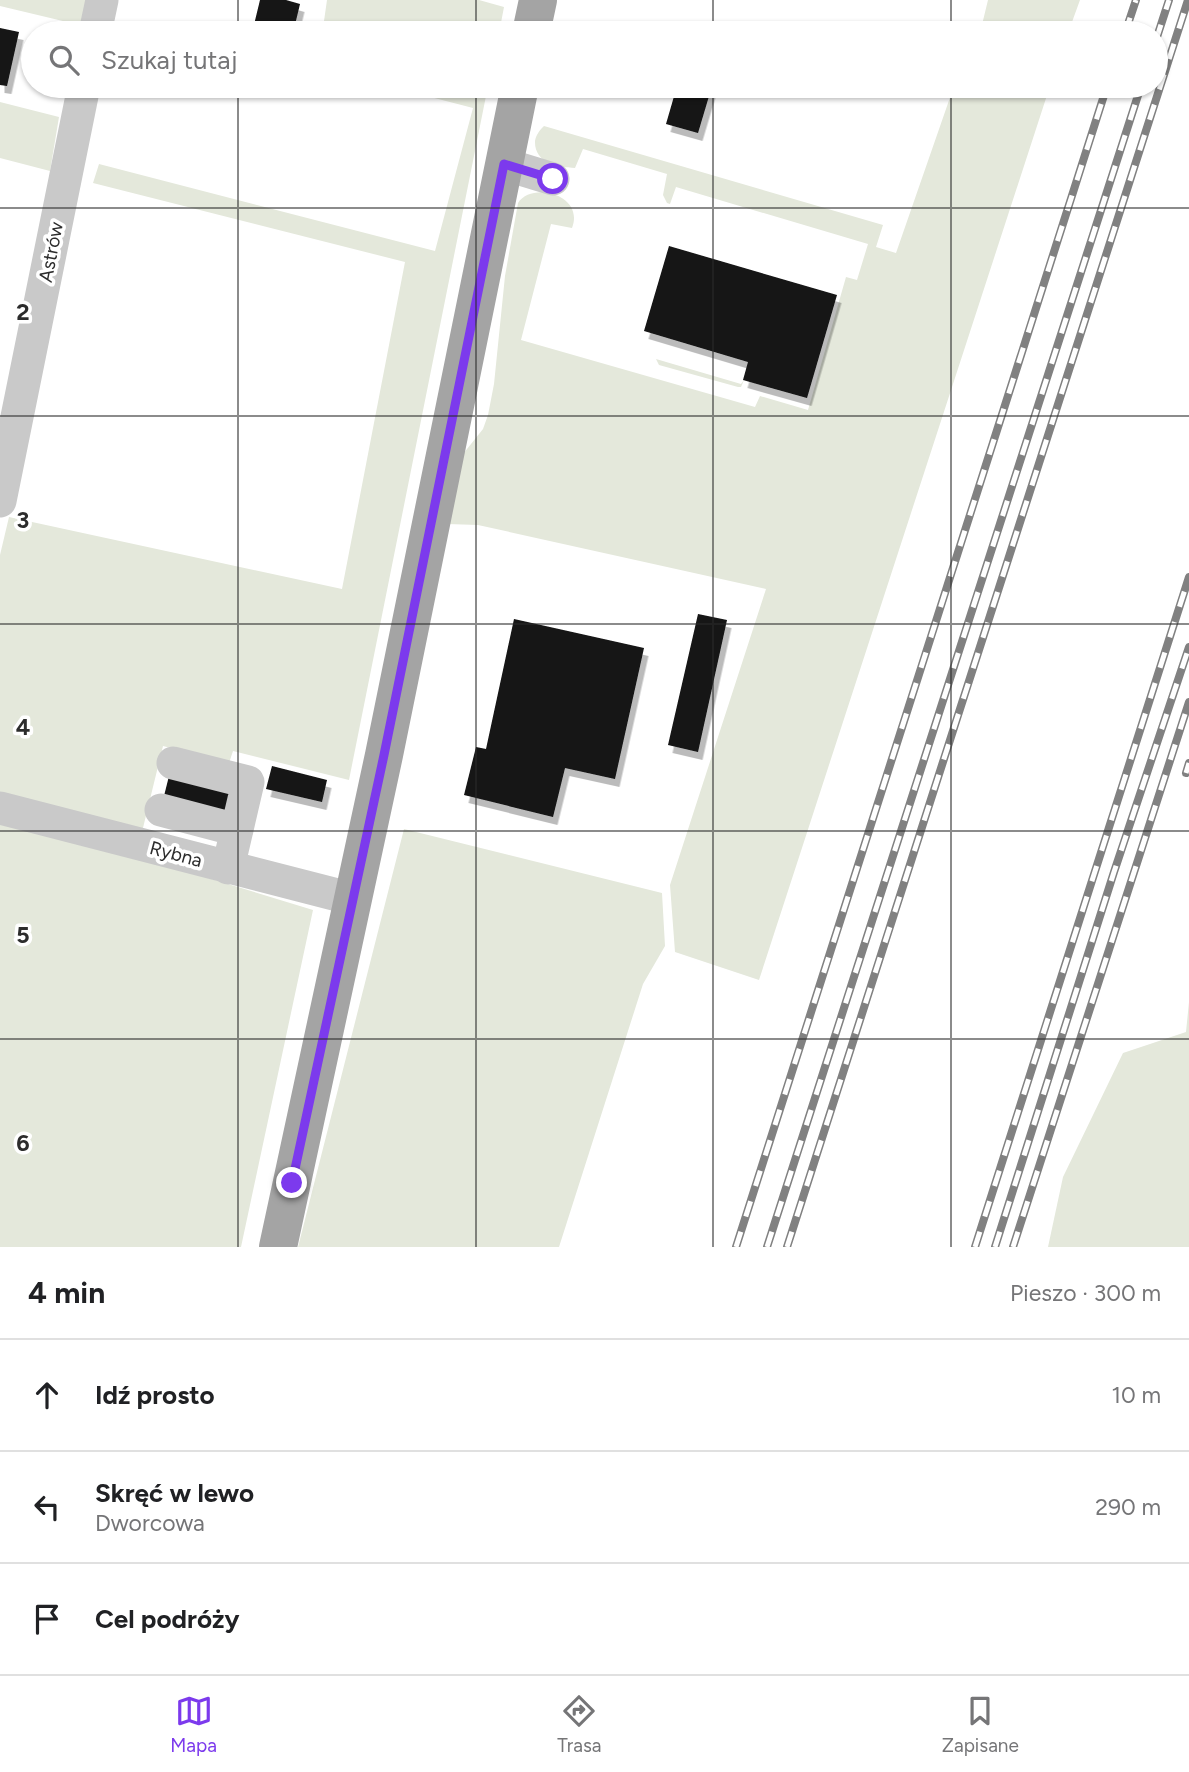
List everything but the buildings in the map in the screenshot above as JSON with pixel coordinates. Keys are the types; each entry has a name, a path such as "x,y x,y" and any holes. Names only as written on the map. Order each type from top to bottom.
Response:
{"main road":[{"path":"534,21 538,0"},
{"path":"278,1247 384,755 518,98"}],"street":[{"path":"98,21 102,0"},
{"name":"Astrów","path":"0,501 82,98"},
{"path":"504,164 553,179"},
{"path":"173,763 248,782 228,868"},
{"name":"Rybna","path":"0,808 353,898"},
{"path":"161,810 237,830"}],"shaded area":[{"path":"0,0 91,0 89,21 63,21 0,6"},
{"path":"327,0 479,0 504,7 501,21 324,21"},
{"path":"988,0 1080,0 1072,21 983,21"},
{"path":"434,98 486,98 349,780 233,751 229,763 163,746 142,832 0,797 0,555 9,517 342,589 405,262 93,183 99,164 435,251 473,108"},
{"path":"950,98 1046,98 759,980 675,952 670,885 766,589 478,525 447,524 463,454 483,429 488,415 494,384 505,276 518,203 525,196 534,193 555,195 571,207 574,217 572,228 551,224 521,340 755,407 760,396 808,410 846,277 857,280 868,244 676,187 670,204 667,203 663,195 667,174 583,149 575,168 548,163 538,154 535,141 544,126 883,225 876,247 896,253"},
{"path":"0,102 59,117 50,171 0,158"},
{"path":"656,359 741,384 744,380 741,387 738,387 659,365"},
{"path":"0,824 169,866 313,910 241,1247 0,1247"},
{"path":"404,829 662,893 665,946 643,984 559,1247 298,1247"},
{"path":"1189,1002 1189,1247 1048,1247 1063,1177 1123,1053 1186,1032"}],"railway":[{"path":"1129,21 1136,0"},
{"path":"1162,21 1169,0"},
{"path":"1168,62 1188,0"},
{"path":"736,1247 1103,98"},
{"path":"767,1247 1137,98"},
{"path":"787,1247 1156,98"},
{"path":"975,1247 1189,577"},
{"path":"995,1247 1114,872 1189,647"},
{"path":"1013,1247 1189,702"},
{"path":"1186,773 1189,763"}],"route":[{"path":"292,1183 384,755 504,164 553,179"}]}
